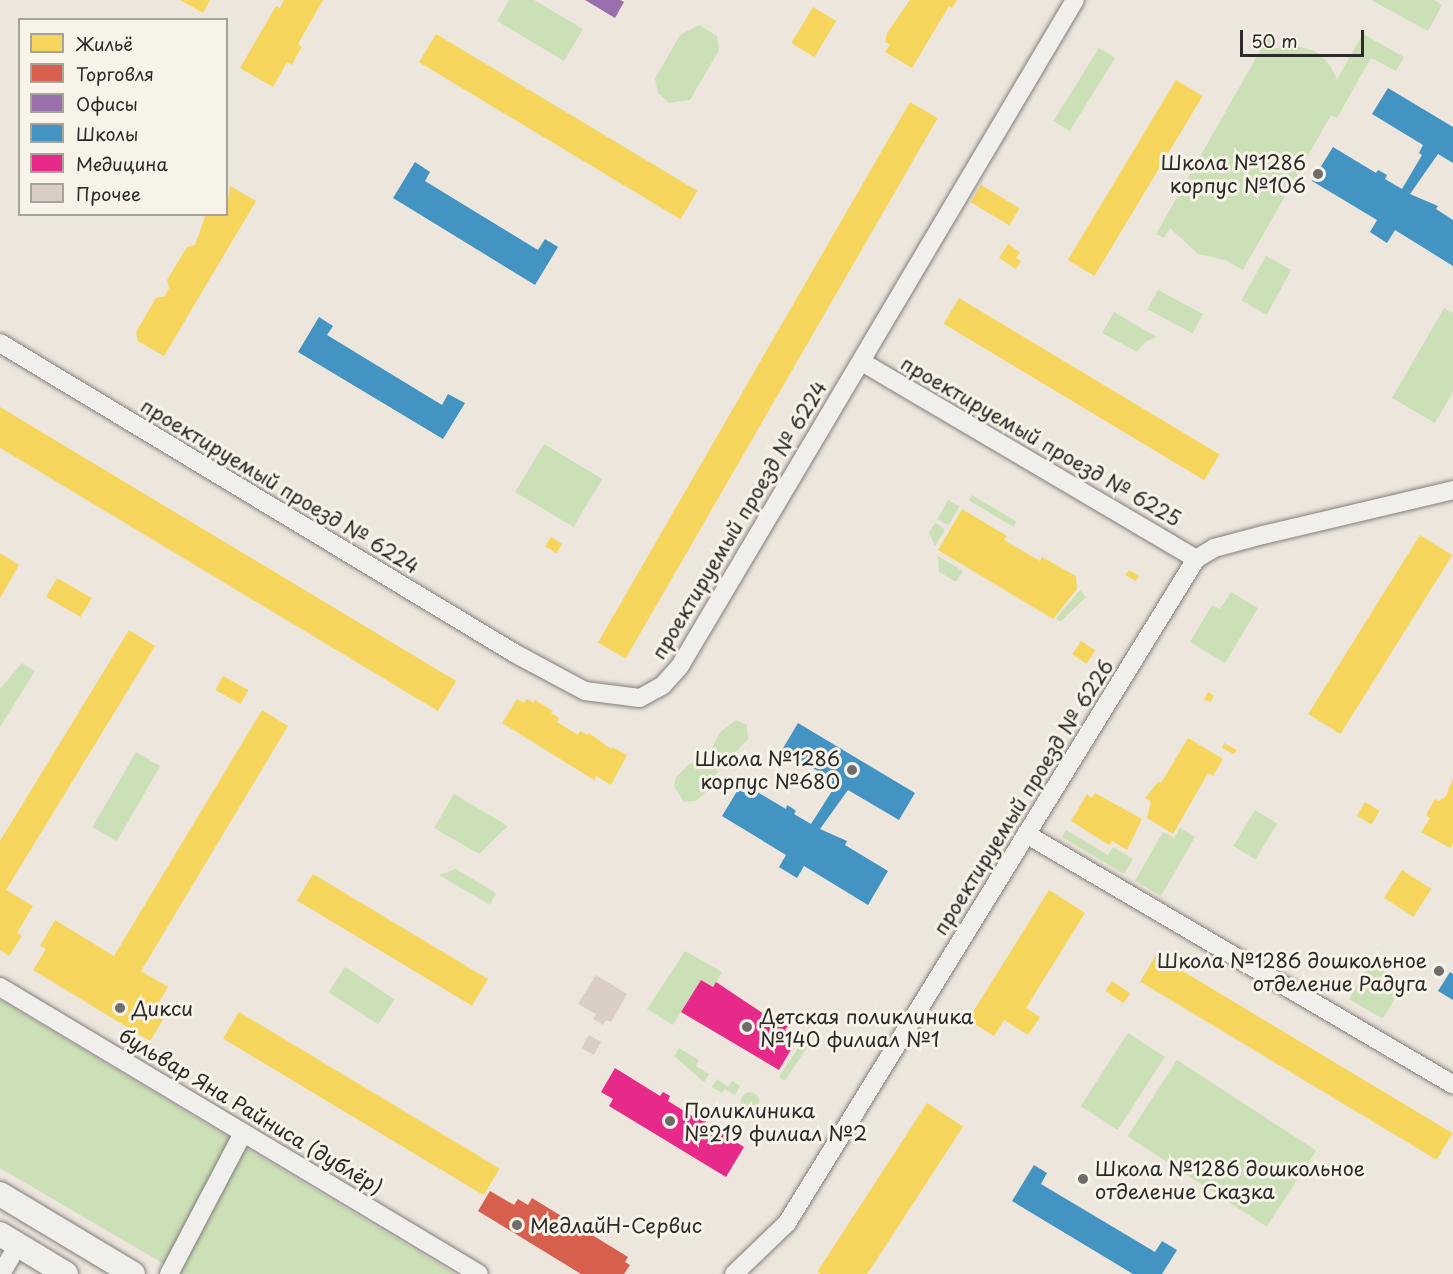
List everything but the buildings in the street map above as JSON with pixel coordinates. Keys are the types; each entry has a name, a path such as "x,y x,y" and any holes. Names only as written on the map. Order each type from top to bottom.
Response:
{"main road":[{"path":"0,1194 133,1274"},
{"path":"9,1240 66,1274"}],"street":[{"name":"проектируемый проезд № 6224","path":"0,343 516,654 585,691 640,698 663,685 680,666 1075,0"},
{"name":"проектируемый проезд № 6225","path":"862,362 1196,559"},
{"path":"1196,559 1204,552 1234,543 1453,490"},
{"name":"проектируемый проезд № 6226","path":"734,1274 787,1223 1196,559"},
{"path":"1026,834 1453,1085"},
{"name":"бульвар Яна Райниса (дублёр)","path":"0,987 479,1274"},
{"path":"169,1274 243,1133"},
{"path":"1,1274 9,1240"}],"green space":[{"path":"509,0 534,0 583,29 564,61 497,21"},
{"path":"1371,0 1434,0 1442,5 1428,31"},
{"path":"699,25 717,36 719,50 690,100 669,103 658,93 655,79 680,35"},
{"path":"1363,34 1404,57 1396,71 1371,58 1337,118 1331,115 1243,270 1225,260 1198,254 1170,228 1164,238 1156,234 1269,35 1277,39 1271,49 1294,45 1315,51 1330,65 1337,79"},
{"path":"1099,48 1115,58 1070,131 1053,121"},
{"path":"1266,256 1291,270 1267,315 1241,301"},
{"path":"1158,290 1203,314 1193,333 1148,309"},
{"path":"1444,308 1453,313 1453,392 1435,423 1392,398"},
{"path":"1114,312 1157,337 1145,342 1137,352 1102,333"},
{"path":"544,444 602,479 573,527 515,492"},
{"path":"972,495 1017,522 1013,527 969,500"},
{"path":"948,500 959,506 949,526 937,519"},
{"path":"935,523 945,529 935,546 929,532"},
{"path":"938,556 963,571 956,582 939,572"},
{"path":"1080,590 1086,597 1060,622 1056,618"},
{"path":"1231,592 1258,608 1225,663 1190,642 1212,605 1220,609"},
{"path":"22,663 35,671 0,727 0,689"},
{"path":"736,720 747,725 748,739 717,772 704,794 696,801 684,802 674,786 676,777 688,765 709,754 720,732"},
{"path":"136,752 160,766 117,841 92,827"},
{"path":"454,794 508,826 479,854 434,828"},
{"path":"1255,810 1277,823 1256,859 1233,846"},
{"path":"1180,828 1195,837 1161,896 1135,881 1163,832 1174,838"},
{"path":"1066,830 1108,855 1113,847 1133,859 1124,874 1062,837"},
{"path":"456,869 496,893 490,905 439,875"},
{"path":"685,951 722,972 713,987 701,980 673,1025 647,1009"},
{"path":"1370,963 1404,982 1383,1019 1349,999"},
{"path":"345,967 394,999 378,1024 329,992"},
{"path":"0,1000 455,1274 181,1274 0,1168"},
{"path":"809,1032 815,1036 785,1081 779,1077"},
{"path":"1128,1033 1165,1057 1118,1130 1081,1106"},
{"path":"679,1048 699,1060 696,1066 709,1074 704,1082 674,1056"},
{"path":"1177,1060 1316,1150 1267,1227 1127,1136"},
{"path":"717,1079 728,1087 732,1081 740,1086 735,1095 725,1089 722,1093 712,1087"},
{"path":"750,1092 756,1095 759,1101 756,1107 750,1110 744,1107 741,1101 744,1095"}],"place":[{"name":"Школа №1286 корпус №106","path":"1318,174"},
{"name":"Школа №1286 корпус №680","path":"852,770"},
{"name":"Школа №1286 дошкольное отделение Радуга","path":"1439,971"},
{"name":"Дикси","path":"120,1008"},
{"name":"Детская поликлиника №140 филиал №1","path":"747,1027"},
{"name":"Поликлиника №219 филиал №2","path":"670,1121"},
{"name":"Школа №1286 дошкольное отделение Сказка","path":"1083,1179"},
{"name":"МедлайН-Сервис","path":"517,1225"}]}
